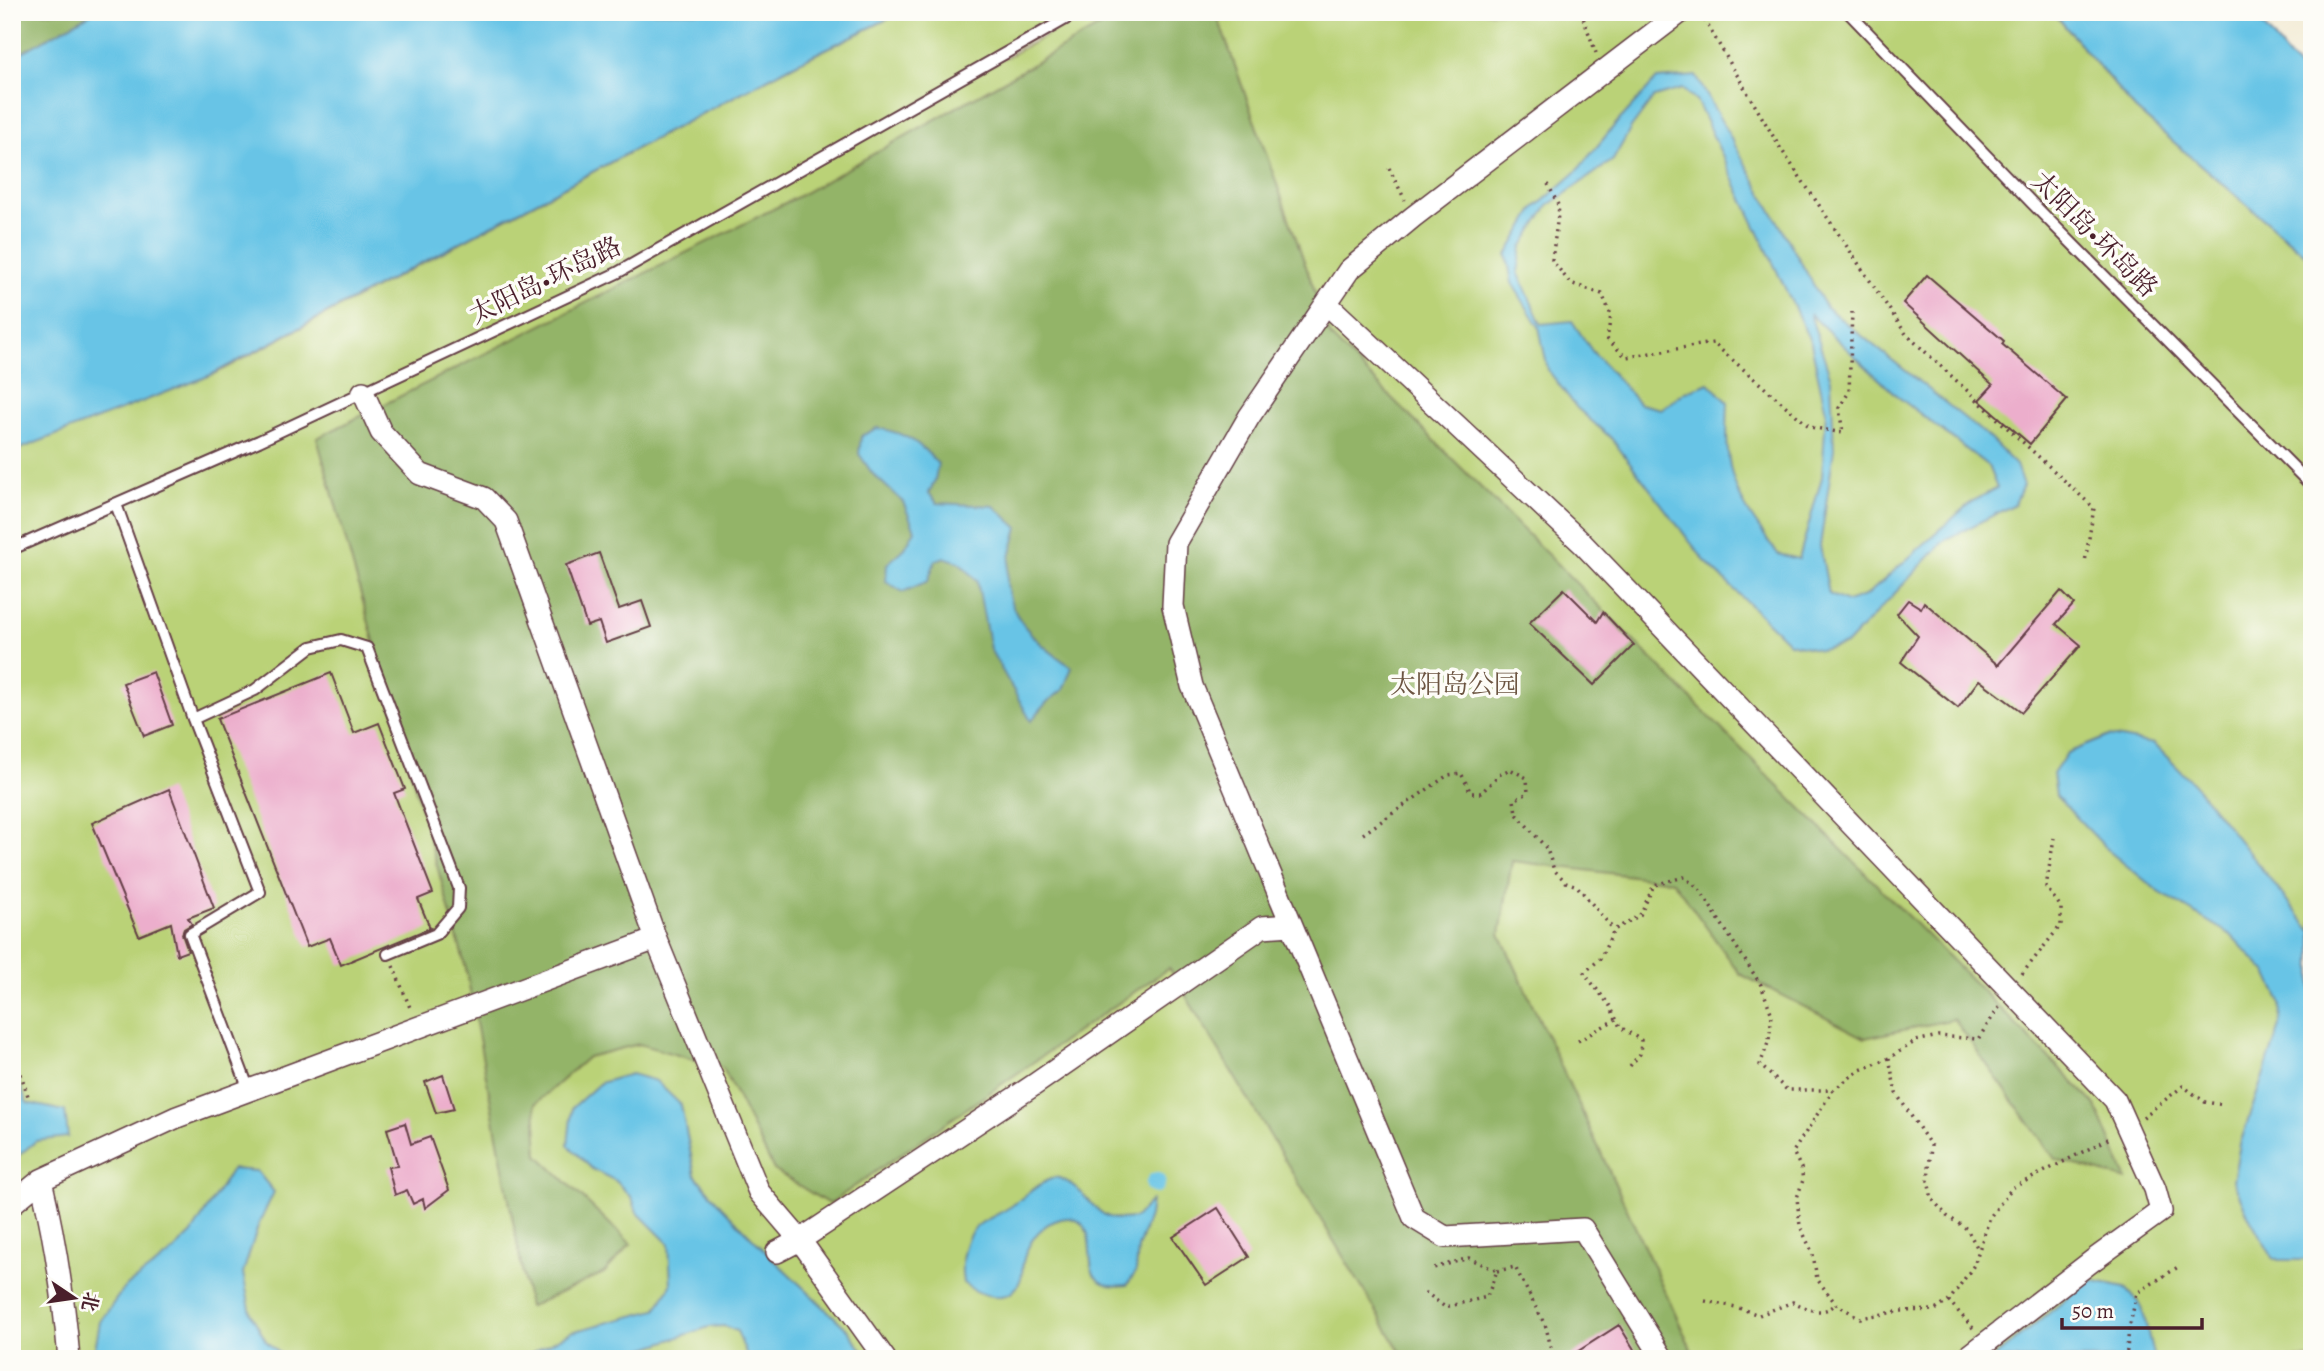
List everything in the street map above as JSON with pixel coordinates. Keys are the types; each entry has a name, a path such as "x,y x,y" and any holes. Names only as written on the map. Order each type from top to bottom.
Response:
{"street":[{"path":"1663,1359 1583,1229 1445,1237 1413,1217 1192,686 1173,606 1176,543 1249,417 1349,270 1413,217 1681,12"},
{"path":"1327,304 1582,543 2115,1100 2155,1189 2161,1211 1965,1359"},
{"path":"363,392 381,432 420,474 484,498 506,521 656,939 759,1192 800,1240 885,1359"},
{"path":"777,1252 800,1240 1034,1085 1262,927 1292,925"},
{"path":"12,1204 41,1180 177,1117 656,939"},
{"path":"41,1180 66,1316 69,1359"}],"lane":[{"name":"太阳岛•环岛路","path":"12,549 363,392 617,273 1078,12"},
{"name":"太阳岛•环岛路","path":"1848,12 2312,486"},
{"path":"116,504 193,719 260,892 190,934 249,1090"},
{"path":"193,719 254,690 311,647 341,640 367,648 459,888 458,908 436,934 388,954"}],"path":[{"path":"1581,12 1603,72"},
{"path":"1700,12 1779,146 1906,334 2094,508 2085,562"},
{"path":"1389,168 1413,217"},
{"path":"1548,184 1559,207 1552,260 1570,283 1602,294 1611,315 1607,340 1626,357 1713,343 1810,427 1843,433 1839,408 1849,392 1852,312"},
{"path":"1363,834 1448,775 1461,773 1471,793 1481,793 1499,775 1510,769 1527,778 1528,793 1514,800 1516,813 1547,849 1554,870 1566,882 1577,886 1614,930"},
{"path":"2054,838 2046,887 2061,907 2061,925 2010,990 1978,1040 1938,1036 1916,1041 1889,1058 1860,1070 1833,1090 1793,1152 1801,1167 1803,1180 1797,1198 1800,1226 1813,1254 1817,1279 1836,1304 1860,1318 1901,1311 1934,1310 1949,1301 1974,1265 1990,1217 2012,1188 2128,1129 2183,1087 2205,1102 2224,1105"},
{"path":"1630,1066 1640,1054 1641,1040 1620,1027 1610,1006 1584,973 1600,958 1614,930 1640,915 1654,885 1684,877 1699,889 1761,985 1772,1015 1769,1040 1760,1065 1787,1090 1833,1090"},
{"path":"388,954 418,1027"},
{"path":"1578,1041 1616,1019"},
{"path":"12,1046 29,1099"},
{"path":"1889,1058 1896,1093 1931,1146 1928,1181 1932,1199 1947,1216 1967,1229 1978,1251"},
{"path":"1434,1268 1469,1258 1497,1271 1515,1267 1545,1327 1556,1359"},
{"path":"2126,1359 2137,1293 2178,1267"},
{"path":"1425,1292 1445,1307 1487,1297 1497,1271"},
{"path":"2304,1302 2312,1292"},
{"path":"1704,1301 1759,1315 1793,1302 1817,1312 1830,1310 1836,1304"},
{"path":"1949,1301 1985,1343"}],"green space":[{"path":"12,12 94,12 12,58"},
{"name":"太阳岛公园","path":"902,12 1078,12 896,117 1089,12 2053,12 2135,109 2312,260 2312,1359 12,1359 12,451 218,372 795,64"},
{"path":"1126,12 1216,12 1331,337 2095,1104 2127,1180 2055,1159 1954,1019 1865,1038 1740,974 1673,881 1512,861 1500,934 1696,1359 1405,1359 1169,968 829,1204 774,1170 723,1068 639,1044 588,1057 535,1104 538,1155 631,1244 604,1273 529,1307 466,969 317,438 795,198"}],"water":[{"path":"94,12 902,12 795,64 211,375 12,452 12,58"},
{"path":"2053,12 2252,12 2312,85 2312,260 2135,109"},
{"path":"1696,76 1826,307 1987,436 2016,465 2023,485 2015,504 1945,540 1847,644 1820,650 1789,643 1704,560 1611,438 1577,408 1548,370 1539,327 1512,283 1507,255 1535,208 1576,172 1657,79","holes":["1682,89 1697,102 1811,343 1826,412 1822,477 1799,559 1778,554 1743,503 1728,454 1728,402 1709,383 1685,392 1661,409 1640,404 1592,351 1572,321 1541,324 1518,272 1522,247 1548,206 1613,160 1631,128 1654,97","1810,314 1897,396 1988,466 1997,488 1971,502 1867,595 1847,602 1829,594 1820,546 1834,449 1831,379"]},
{"path":"877,428 911,440 938,464 929,493 937,503 994,506 1018,528 1007,575 1009,596 1029,632 1072,667 1063,690 1047,702 1031,721 990,649 977,580 959,562 944,557 935,561 928,581 903,592 886,581 887,564 905,548 915,530 903,502 872,473 859,454 861,436"},
{"path":"2109,736 2154,744 2194,784 2312,932 2311,1260 2274,1260 2248,1215 2233,1181 2240,1144 2280,1026 2281,1002 2267,973 2231,935 2159,892 2110,852 2056,796 2053,774 2067,753"},
{"path":"12,1065 27,1103 65,1111 68,1137 36,1141 12,1161"},
{"path":"631,1074 656,1081 681,1105 695,1175 771,1257 849,1331 868,1359 748,1359 737,1331 724,1326 709,1327 613,1359 520,1359 571,1332 656,1310 671,1285 669,1244 637,1212 632,1198 616,1181 592,1169 568,1145 572,1108 600,1083"},
{"path":"232,1169 257,1171 274,1192 258,1226 243,1273 251,1314 266,1341 286,1359 93,1359 100,1322 124,1288 169,1255 192,1233"},
{"path":"1056,1177 1073,1186 1098,1210 1111,1218 1135,1218 1151,1201 1138,1248 1136,1272 1127,1285 1109,1285 1098,1280 1093,1271 1088,1236 1084,1227 1069,1218 1049,1224 1034,1237 1023,1262 1021,1278 1011,1293 1003,1296 986,1295 963,1283 964,1250 975,1228 1010,1207 1037,1186"},
{"path":"2090,1280 2125,1287 2142,1307 2154,1359 1992,1359"}],"building":[{"path":"1927,275 2067,400 2030,444 1979,400 1993,385 1903,303"},
{"path":"599,553 619,609 642,601 651,627 606,643 599,622 587,626 566,565"},
{"path":"1564,589 1597,622 1603,612 1634,645 1594,685 1529,623"},
{"path":"2061,591 2074,604 2056,624 2081,645 2022,712 1979,680 1958,708 1901,662 1918,636 1897,614 1908,600 1921,608 1924,602 1998,665"},
{"path":"153,672 172,725 144,736 123,683"},
{"path":"331,673 354,733 379,723 405,789 394,793 433,893 418,899 430,928 341,965 330,938 307,947 217,719"},
{"path":"169,789 214,908 188,918 192,924 184,929 182,934 188,951 177,955 171,923 139,936 92,823"},
{"path":"443,1075 454,1109 436,1113 425,1082"},
{"path":"405,1123 411,1144 430,1137 449,1190 425,1208 423,1199 413,1204 407,1190 395,1195 388,1167 398,1166 387,1129"},
{"path":"1218,1208 1249,1257 1206,1285 1173,1237"},
{"path":"1619,1325 1640,1359 1566,1359"}]}
